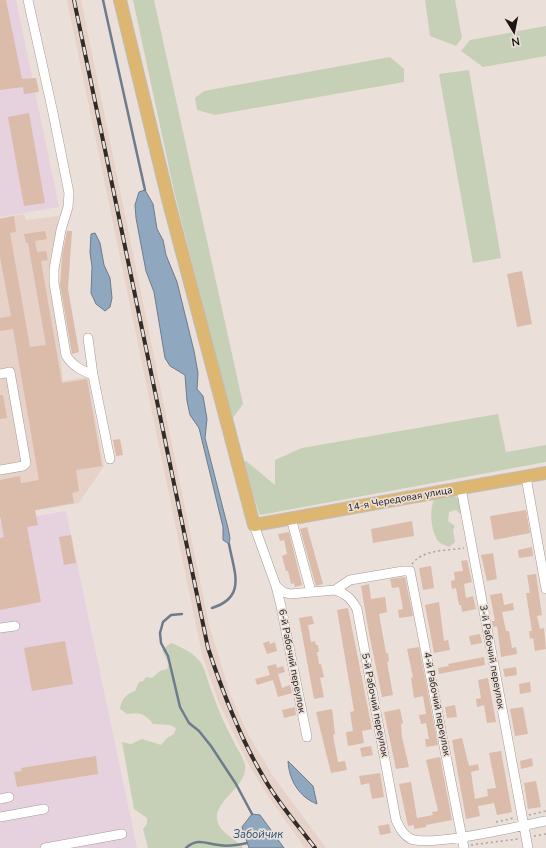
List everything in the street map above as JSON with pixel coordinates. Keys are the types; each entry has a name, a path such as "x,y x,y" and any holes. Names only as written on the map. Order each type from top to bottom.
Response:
{"main road":[{"path":"120,0 168,199 254,525"},
{"name":"14-я Чередовая улица","path":"254,525 546,473"}],"street":[{"path":"28,0 53,113 68,193 68,207 59,238 54,269 54,283 62,333 66,355 69,361 82,371 93,375"},
{"path":"88,338 93,375 110,458"},
{"path":"0,374 10,372 26,463 23,466 0,470"},
{"path":"526,476 546,590"},
{"name":"3-й Рабочий переулок","path":"461,488 528,848"},
{"path":"291,518 311,592"},
{"name":"6-й Рабочий переулок","path":"254,525 282,606 308,737"},
{"path":"276,586 283,592 290,594 335,590 350,580 403,571 410,572"},
{"name":"4-й Рабочий переулок","path":"410,572 463,843"},
{"name":"5-й Рабочий переулок","path":"335,590 345,593 352,600 357,609 395,812 401,831 410,838 423,841 463,843"},
{"path":"0,628 15,626"},
{"path":"0,799 10,797"},
{"path":"0,817 44,809"},
{"path":"463,843 524,825 546,821"},
{"path":"45,848 122,834"}],"path":[{"path":"410,572 413,563 419,557 430,553 472,546"},
{"path":"463,843 482,845 546,834"}],"shaded area":[{"path":"0,0 16,0 59,207 0,217"},
{"path":"67,0 81,0 209,625 230,694 249,736 273,776 326,848 305,848 268,796 249,765 218,701 202,654"},
{"path":"24,214 26,220 59,216 50,260 63,381 88,377 104,466 79,503 0,517 0,218"},
{"path":"66,511 137,848 0,848 0,522"}],"green space":[{"path":"133,0 154,0 243,404 232,419 174,191"},
{"path":"425,0 455,0 462,38 456,46 430,36"},
{"path":"546,26 546,56 483,67 461,51 470,40"},
{"path":"390,57 404,69 404,82 215,115 197,110 195,98 204,91"},
{"path":"469,70 501,258 473,263 439,74"},
{"path":"498,414 506,452 546,445 546,462 260,515 242,462 246,461 275,485 275,460 302,448"},
{"path":"454,496 458,498 463,513 460,514 456,510 449,512 448,521 455,526 453,530 455,542 449,547 439,542 436,537 432,527 431,515 434,500"},
{"path":"171,643 191,653 201,663 222,717 245,763 245,770 240,783 220,806 217,819 220,828 243,848 148,848 143,829 147,824 147,818 134,809 122,742 131,744 142,739 161,745 167,738 174,734 176,728 170,725 153,724 142,714 127,714 120,709 124,697 135,691 139,682 143,681 146,677 152,678 160,671 167,669 169,664 162,650"}],"water":[{"path":"145,190 153,204 157,229 163,240 166,255 177,282 194,351 198,373 197,389 203,396 207,419 205,438 228,528 230,538 229,544 223,540 223,527 199,428 190,415 187,401 185,375 170,366 165,358 154,292 146,271 136,218 135,205 139,192"},
{"path":"95,233 100,243 104,265 110,278 112,298 110,307 105,311 96,304 91,293 91,234"},
{"path":"288,761 313,786 317,804 305,797 296,787 290,775"},
{"name":"Забойчик","path":"252,814 260,815 284,848 249,848 242,827"}],"building":[{"path":"0,0 6,0 22,79 36,78 39,92 24,94 23,87 0,90"},
{"path":"29,113 45,203 24,206 8,117"},
{"path":"14,216 16,232 10,233 30,347 46,345 28,243 26,243 24,234 45,231 47,239 35,241 37,252 46,251 48,260 41,261 62,383 87,379 102,466 76,470 79,491 72,493 74,503 35,510 38,525 27,527 41,602 0,610 0,538 4,537 0,516 0,480 20,476 21,483 39,480 13,329 0,331 0,318 11,316 0,257 0,219"},
{"path":"67,231 72,231 68,289 79,352 72,354 60,285 62,256"},
{"path":"522,271 532,324 517,327 507,274"},
{"path":"0,395 3,395 7,418 0,419"},
{"path":"120,439 123,455 116,456 113,440"},
{"path":"526,510 530,533 494,540 490,516"},
{"path":"412,521 414,536 373,543 371,529"},
{"path":"307,527 323,584 316,586 300,529"},
{"path":"289,532 302,585 295,587 294,583 291,584 282,556 287,554 284,540 280,541 278,534"},
{"path":"71,535 76,563 64,565 59,537"},
{"path":"532,547 533,556 519,558 518,550"},
{"path":"493,553 497,579 487,581 481,555"},
{"path":"467,560 472,582 464,584 466,598 473,596 476,609 462,612 461,605 459,605 456,588 452,589 451,581 455,580 454,572 463,571 461,561"},
{"path":"431,566 434,588 423,590 419,568"},
{"path":"536,574 542,615 537,616 540,629 544,628 546,649 535,651 533,638 530,639 529,631 532,631 526,593 530,593 527,575"},
{"path":"405,577 413,616 399,618 398,610 403,609 399,587 392,588 390,579"},
{"path":"369,584 371,599 385,597 387,612 379,614 386,653 388,653 389,661 387,662 393,695 382,697 361,586"},
{"path":"502,593 504,605 513,603 514,610 502,612 506,631 509,631 512,648 516,647 517,654 501,657 497,626 493,627 492,621 495,621 490,595"},
{"path":"439,602 444,641 448,640 450,650 434,653 425,605"},
{"path":"348,608 372,729 362,731 364,743 348,746 346,732 353,731 350,712 354,711 337,610"},
{"path":"312,616 314,624 308,625 311,642 315,641 316,645 318,645 319,652 317,652 319,664 321,664 324,677 320,678 324,697 314,699 299,618"},
{"path":"480,634 482,643 471,645 469,636"},
{"path":"65,641 73,684 32,691 24,648"},
{"path":"269,641 270,644 275,642 277,651 267,654 263,643"},
{"path":"419,647 438,745 426,747 425,739 429,739 426,723 421,724 419,715 426,714 423,696 414,698 411,678 413,677 407,649"},
{"path":"484,657 485,665 439,674 438,668 449,666 448,664"},
{"path":"276,664 277,668 283,666 285,672 278,674 282,688 290,685 292,693 278,697 273,680 257,685 255,679 270,675 267,666"},
{"path":"516,667 517,675 505,677 503,669"},
{"path":"488,678 496,722 487,723 484,705 477,707 476,699 481,698 478,680"},
{"path":"530,682 531,692 520,694 519,684"},
{"path":"455,705 457,717 447,718 445,707"},
{"path":"295,707 296,715 284,718 282,710"},
{"path":"523,707 528,734 515,736 510,709"},
{"path":"332,709 335,734 333,735 338,762 345,761 347,770 331,773 316,712"},
{"path":"400,709 403,723 401,724 402,737 409,767 396,769 384,712"},
{"path":"462,738 469,766 478,764 479,770 471,772 475,799 488,796 487,789 496,788 489,753 501,751 512,812 497,815 494,803 478,806 480,816 466,819 452,740"},
{"path":"371,746 373,755 362,757 360,748"},
{"path":"96,756 98,774 17,787 14,772 22,771 21,768"},
{"path":"440,757 452,820 414,829 414,825 408,826 399,784 411,782 417,818 433,815 432,812 438,811 426,760"},
{"path":"532,758 533,766 521,769 520,761"},
{"path":"380,773 384,797 372,799 369,783 361,785 359,776"},
{"path":"536,781 541,807 528,809 524,783"},
{"path":"389,824 391,833 380,835 378,826"}],"waterway":[{"path":"103,0 145,190"},
{"path":"212,608 223,603 230,597 234,590 236,582 229,544"},
{"path":"182,614 171,615 163,622 160,633 161,643 168,656 180,707 189,723 199,731 211,746 236,784 252,814"},
{"path":"186,848 198,842 226,846 247,843"}],"railway":[{"path":"74,0 208,648 231,711 252,757 272,791 315,848"}]}
